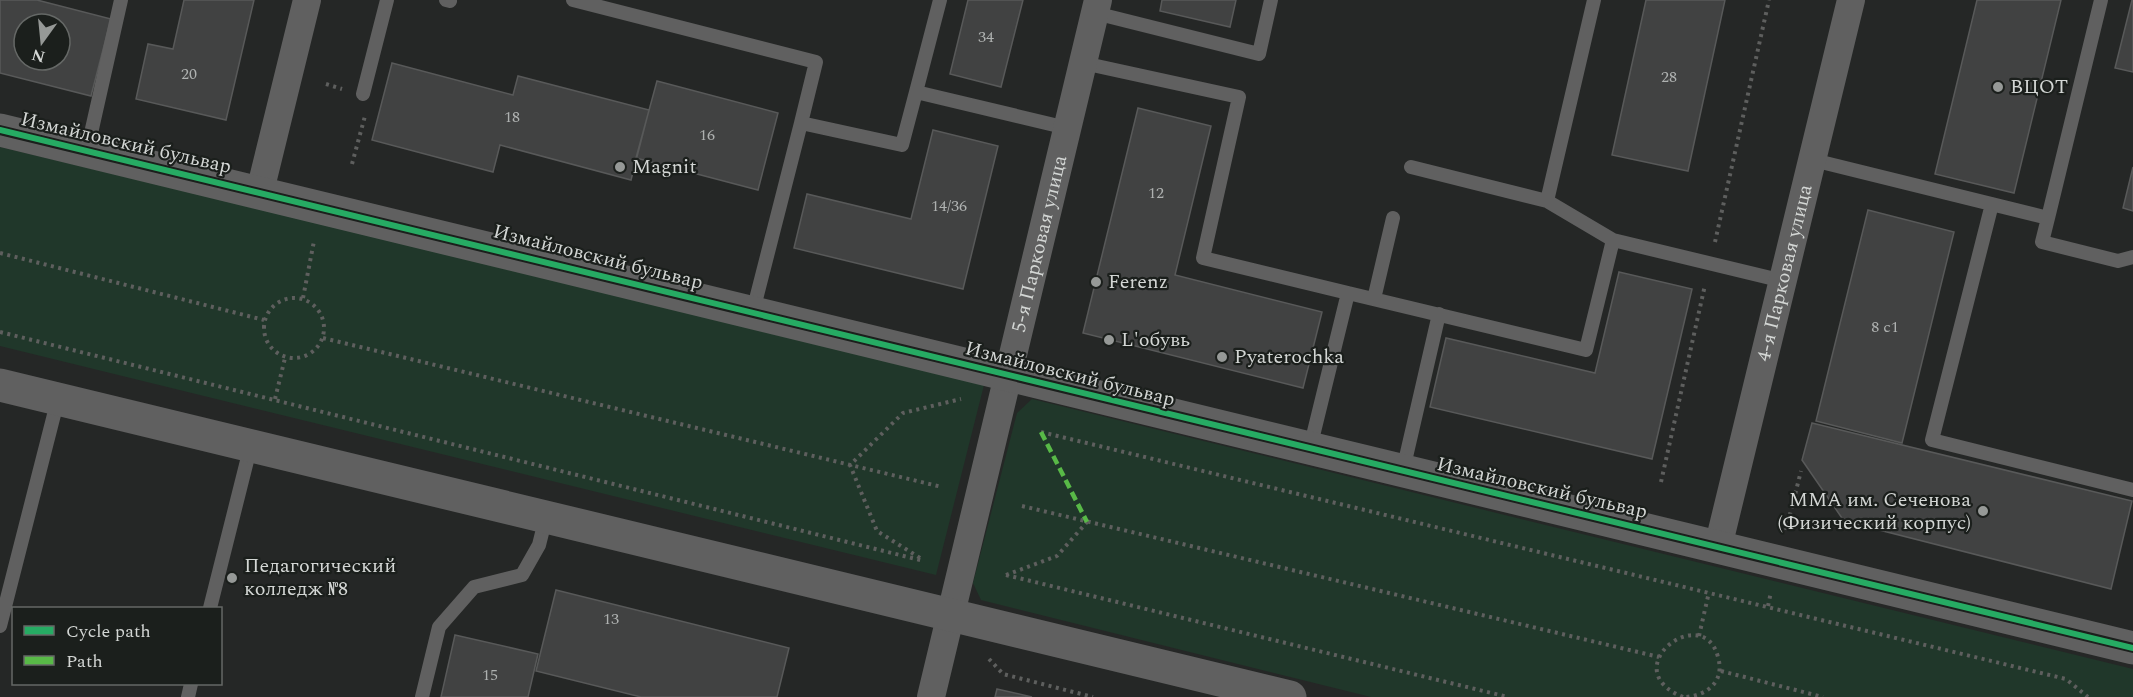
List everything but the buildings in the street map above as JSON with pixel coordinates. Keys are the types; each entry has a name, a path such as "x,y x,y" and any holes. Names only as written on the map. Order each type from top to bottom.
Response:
{"street":[{"path":"260,192 307,0"},
{"name":"4-я Парковая улица","path":"1718,547 1851,0"},
{"name":"5-я Парковая улица","path":"931,697 1096,7"},
{"name":"Измайловский бульвар","path":"0,130 753,311 1402,472 2133,648"},
{"path":"0,385 546,515 1290,697"}],"lane":[{"path":"87,151 121,0"},
{"path":"363,94 387,0"},
{"path":"573,0 816,62 753,311"},
{"path":"801,123 902,145 940,0"},
{"path":"1096,7 1259,54 1271,0"},
{"path":"1547,201 1594,0"},
{"path":"2101,0 2042,242 2118,261 2133,257"},
{"path":"1083,63 1239,98 1203,258 1586,350 1613,240"},
{"path":"916,92 1067,128"},
{"path":"1813,160 2048,218"},
{"path":"1411,166 1547,201 1613,240 1783,281"},
{"path":"1992,204 1932,440 2133,490"},
{"path":"1374,299 1394,218"},
{"path":"1310,449 1348,293"},
{"path":"1402,472 1439,314"},
{"path":"0,626 58,399"},
{"path":"210,607 251,445"},
{"path":"422,697 439,627 474,586 522,574 539,545 546,515"}],"path":[{"path":"352,164 370,96 363,94"},
{"path":"303,298 314,241"},
{"path":"0,253 264,320"},
{"path":"286,298 303,298 317,308 324,322 323,338 314,352 300,359 285,358 271,350 264,336 264,320 272,306 286,298"},
{"path":"0,332 924,561 877,531 850,465"},
{"path":"323,338 942,487"},
{"path":"275,399 285,358"},
{"path":"850,465 903,413 965,398"},
{"path":"1041,432 2066,679 2088,697"},
{"path":"1022,506 1659,657"},
{"path":"1087,522 1057,556 1006,575 1508,697"},
{"path":"1699,636 1709,592"},
{"path":"1682,636 1699,636 1710,643 1718,655 1721,670 1715,684 1701,695 1685,697 1671,692 1662,683 1658,670 1659,657 1668,643 1682,636"},
{"path":"986,656 1003,674 1093,697"},
{"path":"1721,670 1822,697"}],"green space":[{"path":"0,147 985,381 936,575 0,346"},
{"path":"1032,399 2133,669 2133,697 1371,697 981,600 973,583 1017,413"}],"marked path":[{"path":"1041,432 1087,522"}],"cycle path":[{"path":"0,130 2133,648"}],"place":[{"name":"ВЦОТ","path":"1998,87"},
{"name":"Magnit","path":"620,167"},
{"name":"Ferenz","path":"1096,282"},
{"name":"L'обувь","path":"1109,340"},
{"name":"Pyaterochka","path":"1222,357"},
{"name":"ММА им. Сеченова (Физический корпус)","path":"1983,511"},
{"name":"Педагогический колледж №8","path":"232,578"}]}
